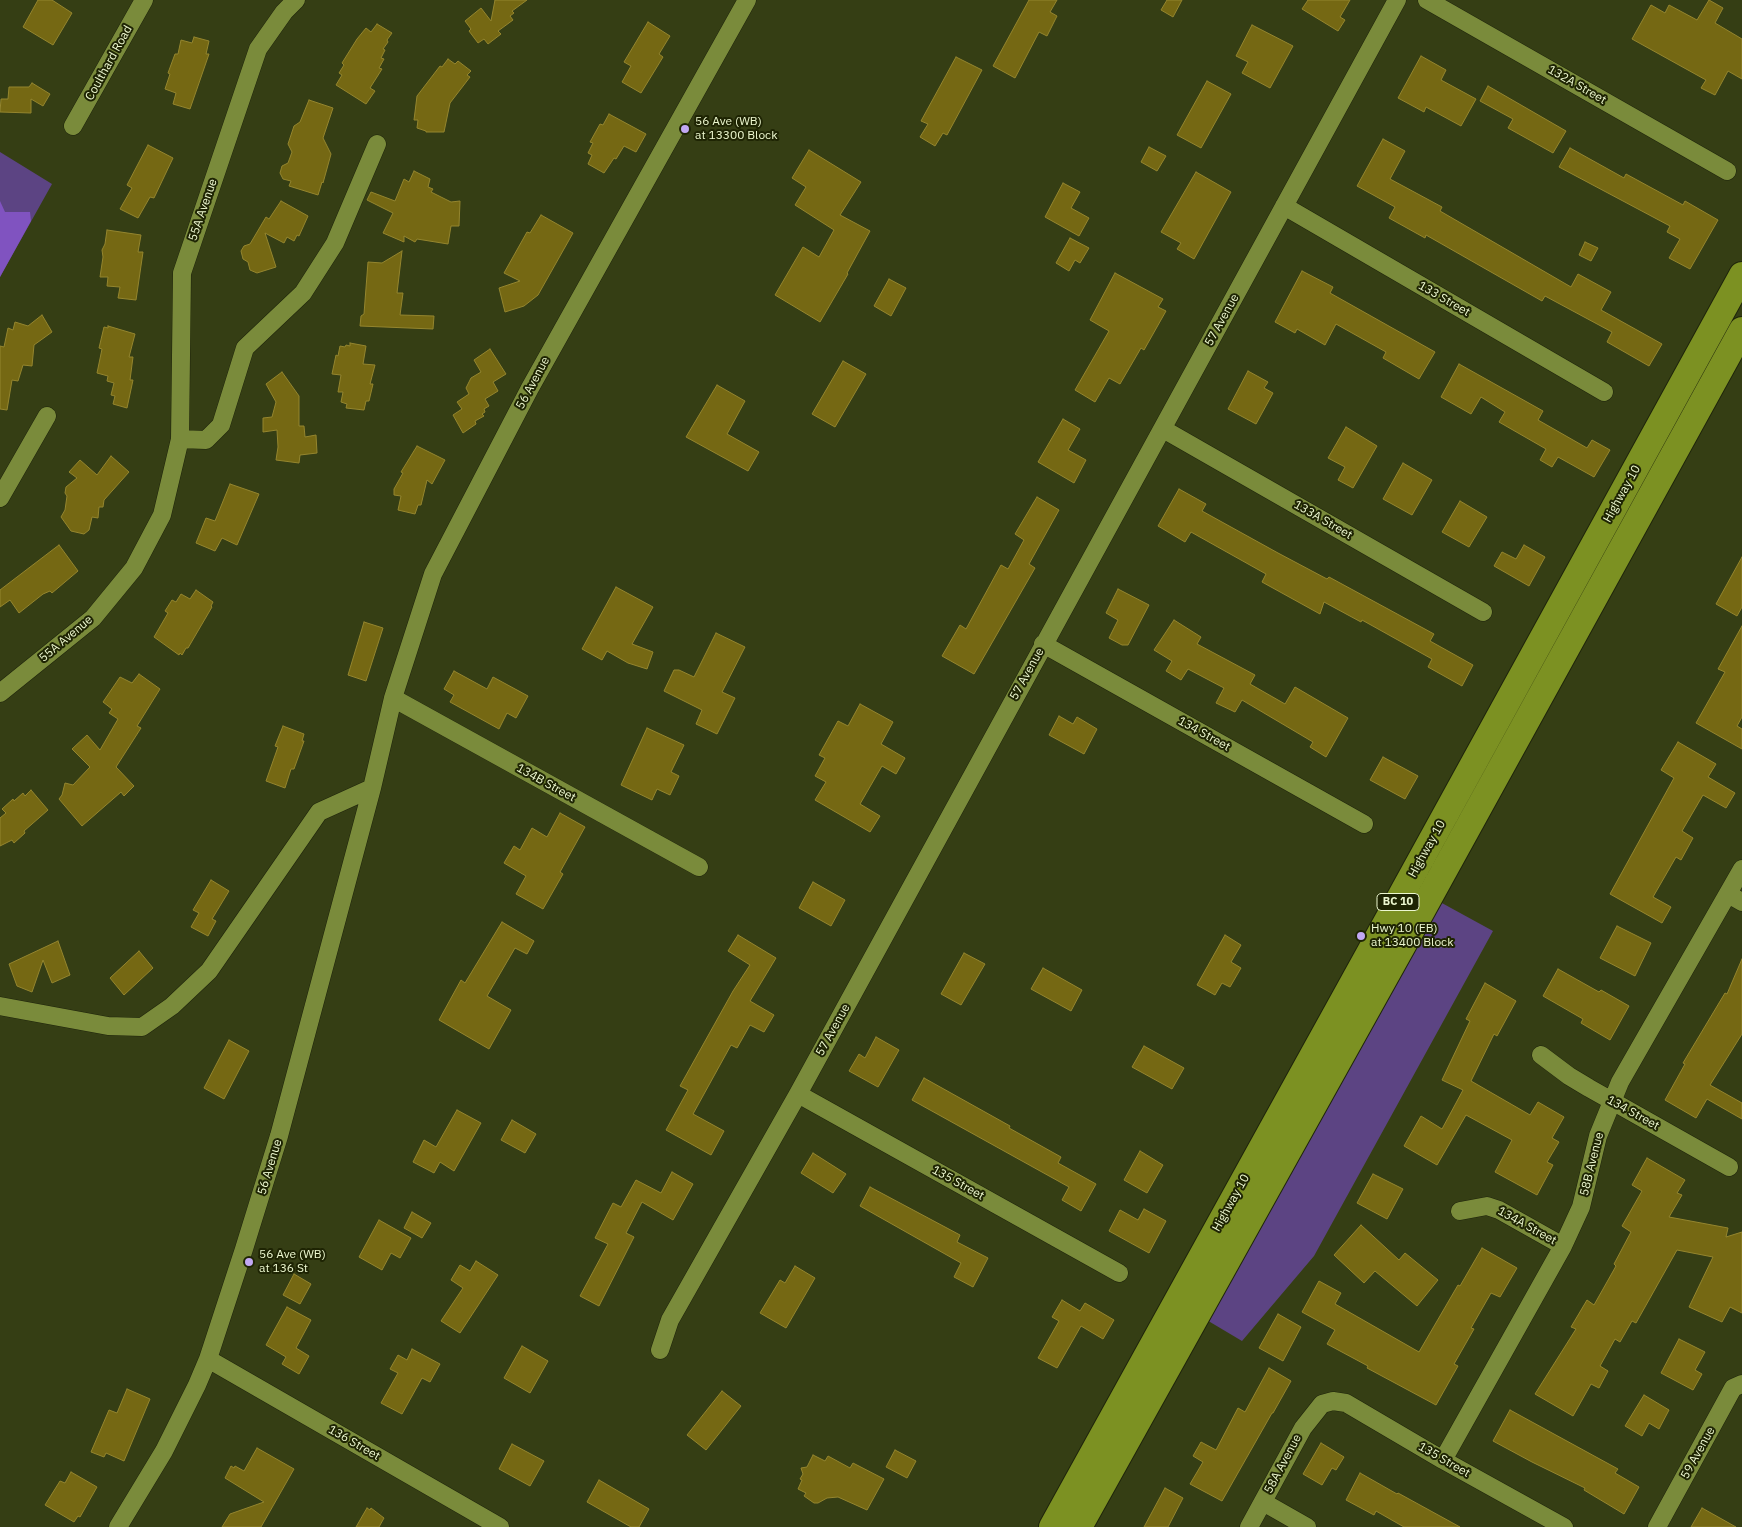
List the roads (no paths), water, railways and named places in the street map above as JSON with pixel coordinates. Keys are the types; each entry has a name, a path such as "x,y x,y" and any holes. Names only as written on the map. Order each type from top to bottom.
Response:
{"highway":[{"name":"Highway 10","path":"1052,1527 1742,275"},
{"name":"Highway 10","path":"1079,1527 1416,922 1742,330"}],"street":[{"name":"Coulthard Road","path":"73,126 144,0"},
{"name":"55A Avenue","path":"0,693 92,618 134,568 162,515 180,439 182,273 258,49 284,12 296,0"},
{"name":"56 Avenue","path":"118,1527 164,1451 208,1359 279,1136 372,788 393,698 433,574 530,388 747,0"},
{"name":"57 Avenue","path":"660,1350 670,1320 798,1094 1397,0"},
{"name":"132A Street","path":"1427,0 1727,171"},
{"path":"180,439 206,440 221,425 245,348 303,293 335,244 378,144"},
{"name":"133 Street","path":"1284,206 1604,392"},
{"path":"0,498 47,416"},
{"name":"133A Street","path":"1163,428 1483,612"},
{"name":"134 Street","path":"1043,644 1364,824"},
{"name":"134B Street","path":"393,698 699,867"},
{"path":"0,1006 108,1026 142,1027 172,1006 209,971 319,812 372,788"},
{"name":"58B Avenue","path":"1443,1460 1563,1246 1581,1207 1598,1136 1620,1082 1735,898 1742,869"},
{"name":"134 Street","path":"1541,1055 1569,1076 1612,1102 1729,1167"},
{"name":"135 Street","path":"798,1094 1119,1273"},
{"name":"134A Street","path":"1460,1212 1487,1206 1499,1210 1563,1246"},
{"name":"136 Street","path":"208,1359 500,1527"},
{"name":"59 Avenue","path":"1657,1527 1733,1388 1742,1384"},
{"name":"135 Street","path":"1322,1404 1333,1401 1346,1403 1443,1460 1564,1527"},
{"name":"58A Avenue","path":"1249,1527 1303,1428 1322,1404"},
{"path":"1263,1502 1307,1527"}],"place":[{"name":"56 Ave (WB) at 13300 Block","path":"685,129"},
{"name":"Hwy 10 (EB) at 13400 Block","path":"1361,936"},
{"name":"56 Ave (WB) at 136 St","path":"249,1262"}]}
